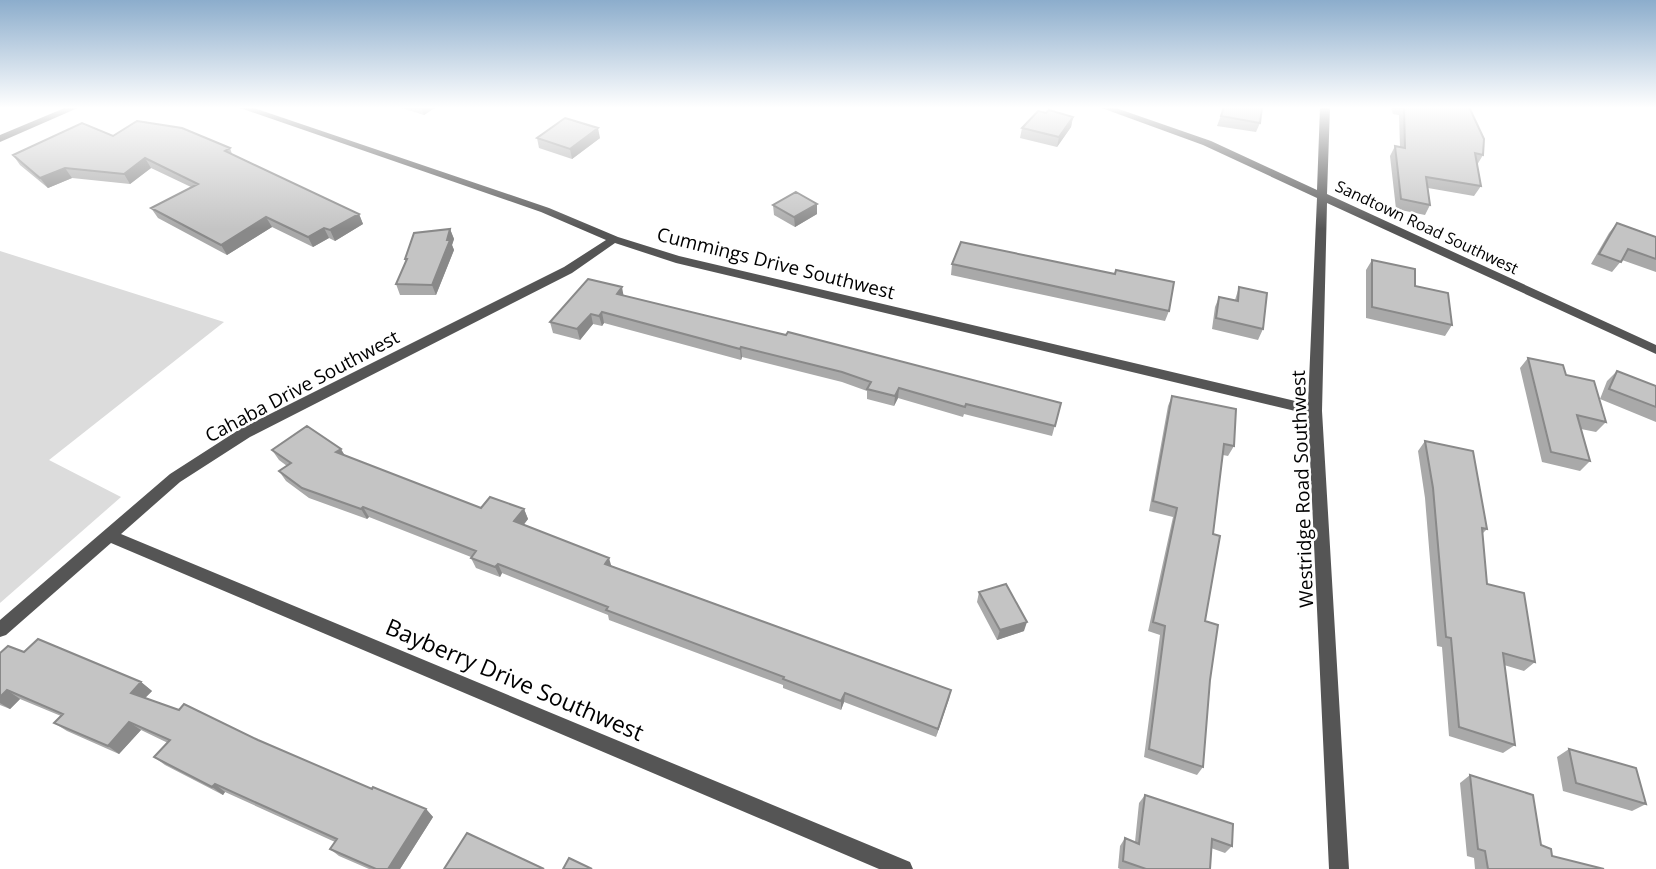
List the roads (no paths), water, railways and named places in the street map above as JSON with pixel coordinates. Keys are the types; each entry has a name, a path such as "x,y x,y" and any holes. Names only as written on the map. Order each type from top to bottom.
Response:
{"street":[{"name":"Cummings Drive Southwest","path":"361,148 545,210 614,239 676,259 1315,411"},
{"name":"Sandtown Road Southwest","path":"1219,148 1656,350"},
{"name":"Westridge Road Southwest","path":"1324,148 1315,411 1339,869"},
{"name":"Cahaba Drive Southwest","path":"0,630 175,478 245,433 568,270 614,239"},
{"name":"Bayberry Drive Southwest","path":"108,535 904,869"}]}
